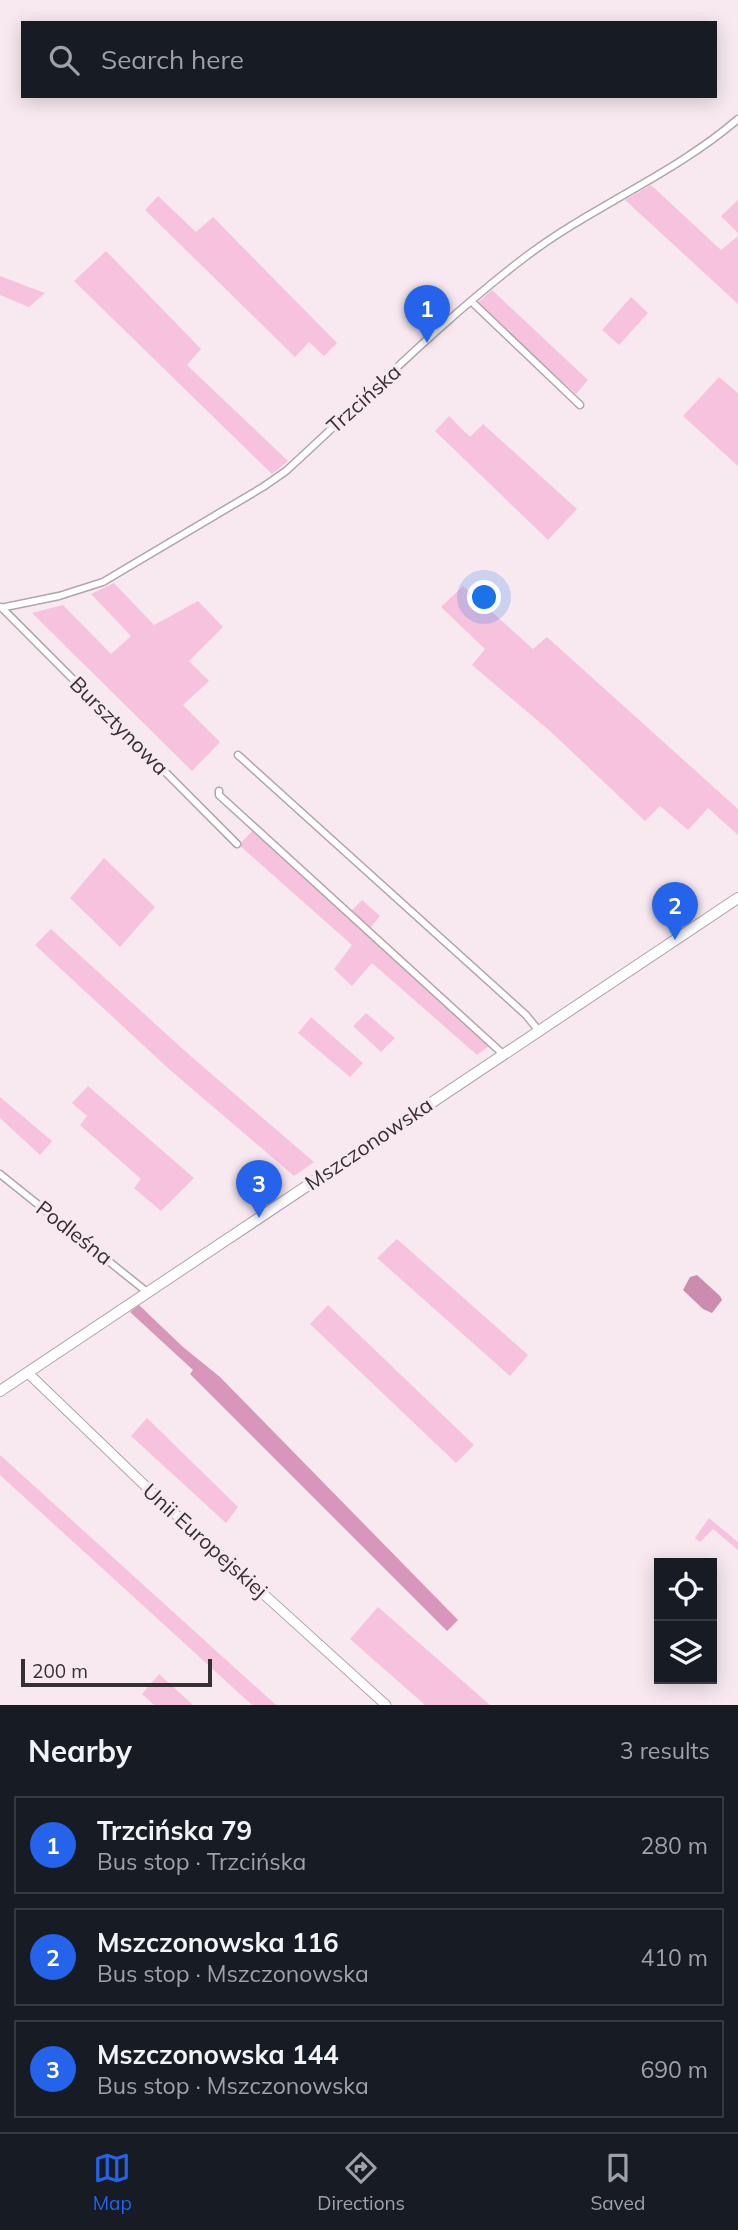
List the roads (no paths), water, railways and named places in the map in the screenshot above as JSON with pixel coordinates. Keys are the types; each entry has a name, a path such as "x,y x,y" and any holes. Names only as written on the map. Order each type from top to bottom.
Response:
{"main road":[{"name":"Mszczonowska","path":"0,1391 738,898"},
{"name":"Unii Europejskiej","path":"29,1373 163,1503 386,1705"}],"street":[{"name":"Trzcińska","path":"1,608 59,596 103,582 263,487 286,471 472,302 556,236 693,155 738,120"},
{"path":"472,302 580,405"},
{"name":"Bursztynowa","path":"1,608 237,844"},
{"path":"238,755 517,1007 539,1031"},
{"path":"219,791 219,795 504,1055"},
{"name":"Podleśna","path":"0,1174 147,1292"}],"waterway":[{"path":"232,1242 667,951"}],"place":[{"name":"Trzcińska 79","path":"427,343"},
{"name":"Mszczonowska 116","path":"675,940"},
{"name":"Mszczonowska 144","path":"259,1218"}]}
